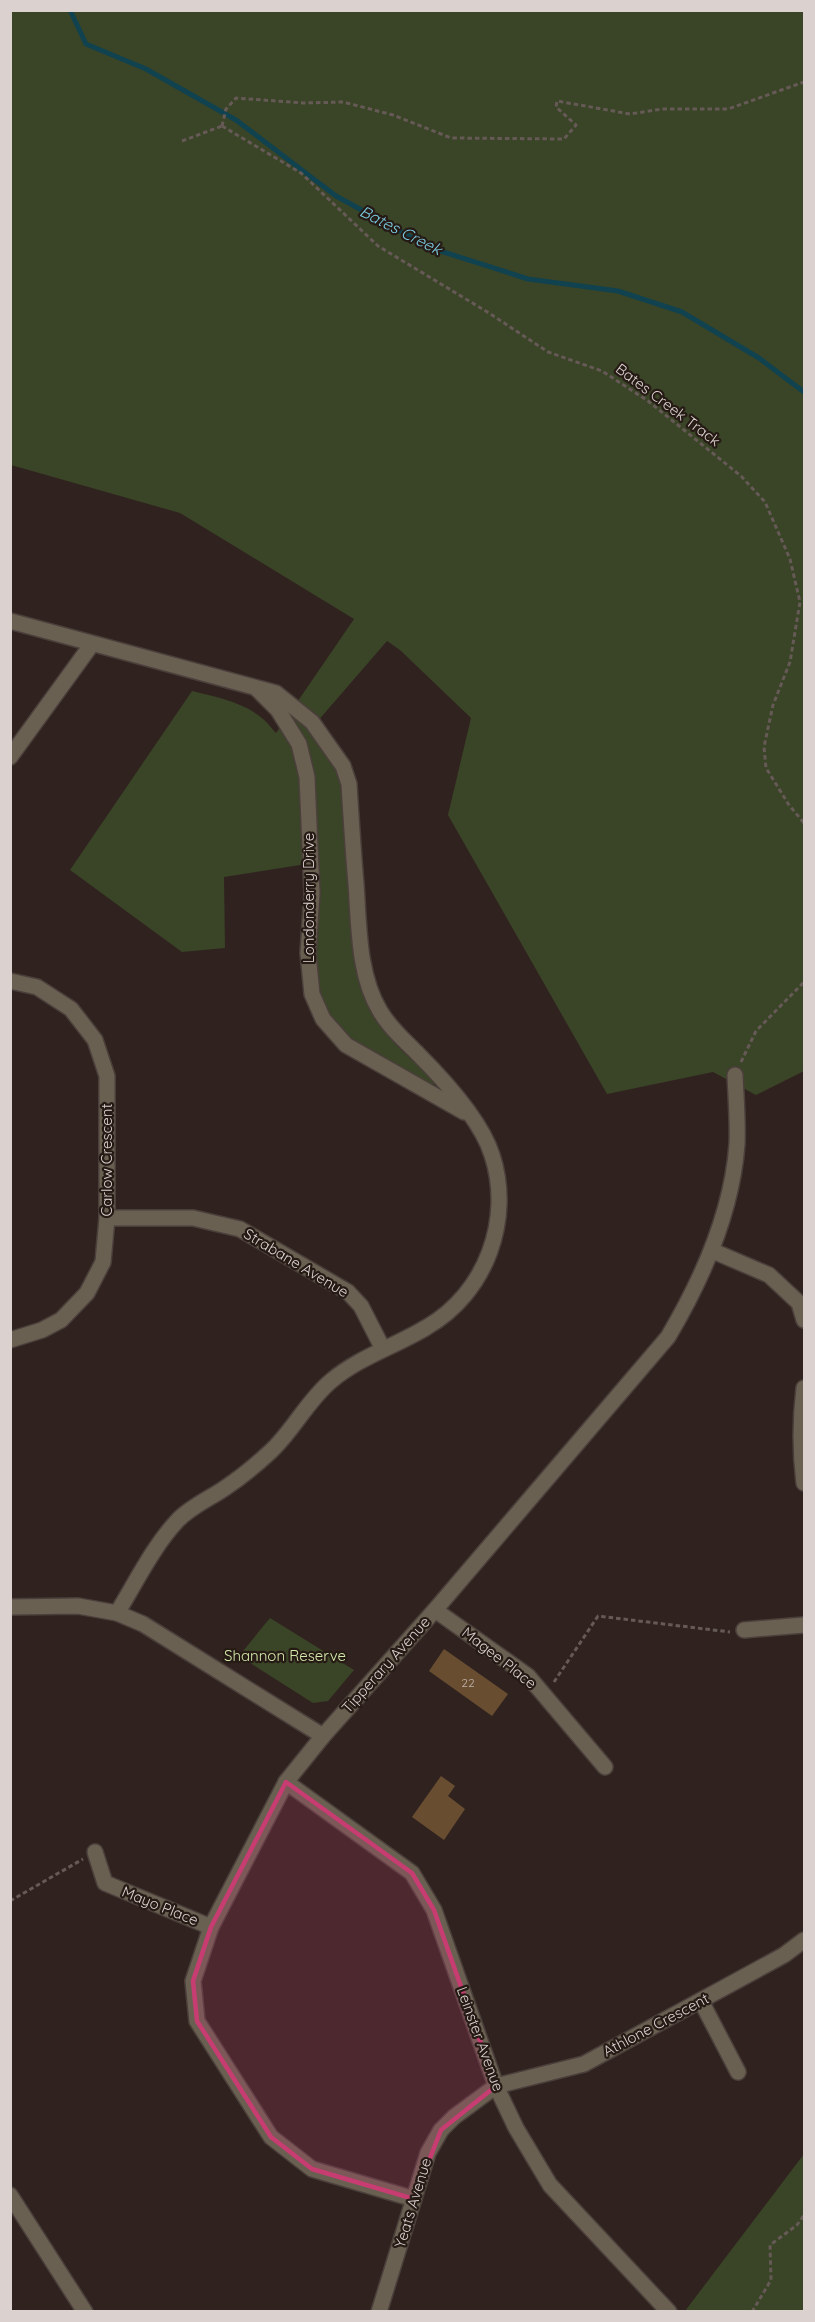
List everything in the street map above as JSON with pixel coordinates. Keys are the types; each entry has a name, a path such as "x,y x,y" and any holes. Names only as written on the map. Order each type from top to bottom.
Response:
{"street":[{"name":"Londonderry Drive","path":"10,621 276,693 312,722 343,766 349,784 359,930 368,985 380,1012 404,1040 446,1081 479,1128 492,1155 500,1212 492,1249 474,1286 449,1312 428,1327 350,1367 331,1380 313,1398 272,1450 226,1487 178,1519 161,1541 117,1613"},
{"path":"10,757 92,644"},
{"name":"Londonderry Drive","path":"255,687 278,710 299,744 307,777 312,893 308,953 312,993 323,1019 346,1045 469,1115"},
{"name":"Carlow Crescent","path":"10,981 37,987 72,1009 95,1040 107,1076 107,1218 103,1262 87,1293 61,1320 42,1330 10,1340"},
{"name":"Tipperary Avenue","path":"414,2199 312,2169 271,2136 197,2021 193,1981 211,1927 286,1782 323,1736 435,1610 668,1337 692,1297 713,1251 729,1190 737,1144 735,1075"},
{"name":"Strabane Avenue","path":"107,1218 193,1218 240,1229 348,1292 361,1306 383,1349"},
{"path":"713,1251 769,1275 799,1303 804,1320"},
{"path":"804,1388 800,1417 800,1450 804,1484"},
{"path":"10,1607 78,1606 117,1613 143,1624 323,1736"},
{"name":"Magee Place","path":"435,1610 528,1676 605,1767"},
{"path":"744,1630 804,1625"},
{"name":"Leinster Avenue","path":"286,1782 412,1873 434,1910 496,2086 516,2128 550,2185 669,2312"},
{"name":"Mayo Place","path":"95,1852 105,1883 211,1927"},
{"name":"Athlone Crescent","path":"496,2086 584,2064 784,1955 804,1940"},
{"path":"701,2001 738,2072"},
{"name":"Yeats Avenue","path":"379,2312 428,2153 441,2130 454,2117 496,2086"},
{"path":"10,2195 86,2312"}],"path":[{"path":"182,141 222,126 226,109 236,98 303,103 343,102 393,115 451,138 564,139 576,125 556,107 557,101 630,114 662,109 728,109 804,82"},
{"name":"Bates Creek Track","path":"222,126 301,173 378,246 489,313 548,352 602,371 648,401 741,476 765,502 790,559 800,602 790,662 773,705 764,747 766,768 789,805 804,823"},
{"path":"735,1075 756,1031 804,982"},
{"path":"546,1695 598,1616 726,1633 744,1630"},
{"path":"10,1901 95,1852"},
{"path":"752,2312 771,2280 770,2245 797,2225 804,2215"}],"highlighted area":[{"path":"286,1782 412,1873 434,1910 496,2086 441,2130 414,2199 312,2169 271,2137 197,2021 193,1981 211,1927"}],"green space":[{"path":"10,11 804,11 804,1071 756,1095 713,1072 607,1094 448,815 471,718 400,650 387,641 310,730 336,769 341,787 351,930 361,988 375,1020 398,1047 435,1082 433,1085 404,1072 357,1043 339,1029 330,1017 323,1002 317,963 319,862 224,877 225,948 182,952 70,870 192,691 247,708 263,719 276,733 354,619 180,513 11,465"},
{"name":"Shannon Reserve","path":"270,1618 354,1670 328,1701 313,1703 239,1656"},
{"path":"804,2154 804,2311 685,2311"}],"building":[{"path":"444,1649 508,1694 492,1716 429,1671"},
{"path":"441,1776 455,1786 448,1796 465,1809 444,1840 412,1817"}],"waterway":[{"name":"Bates Creek","path":"70,10 86,44 146,69 236,120 336,196 431,248 528,279 618,291 682,312 759,358 804,392"}]}
